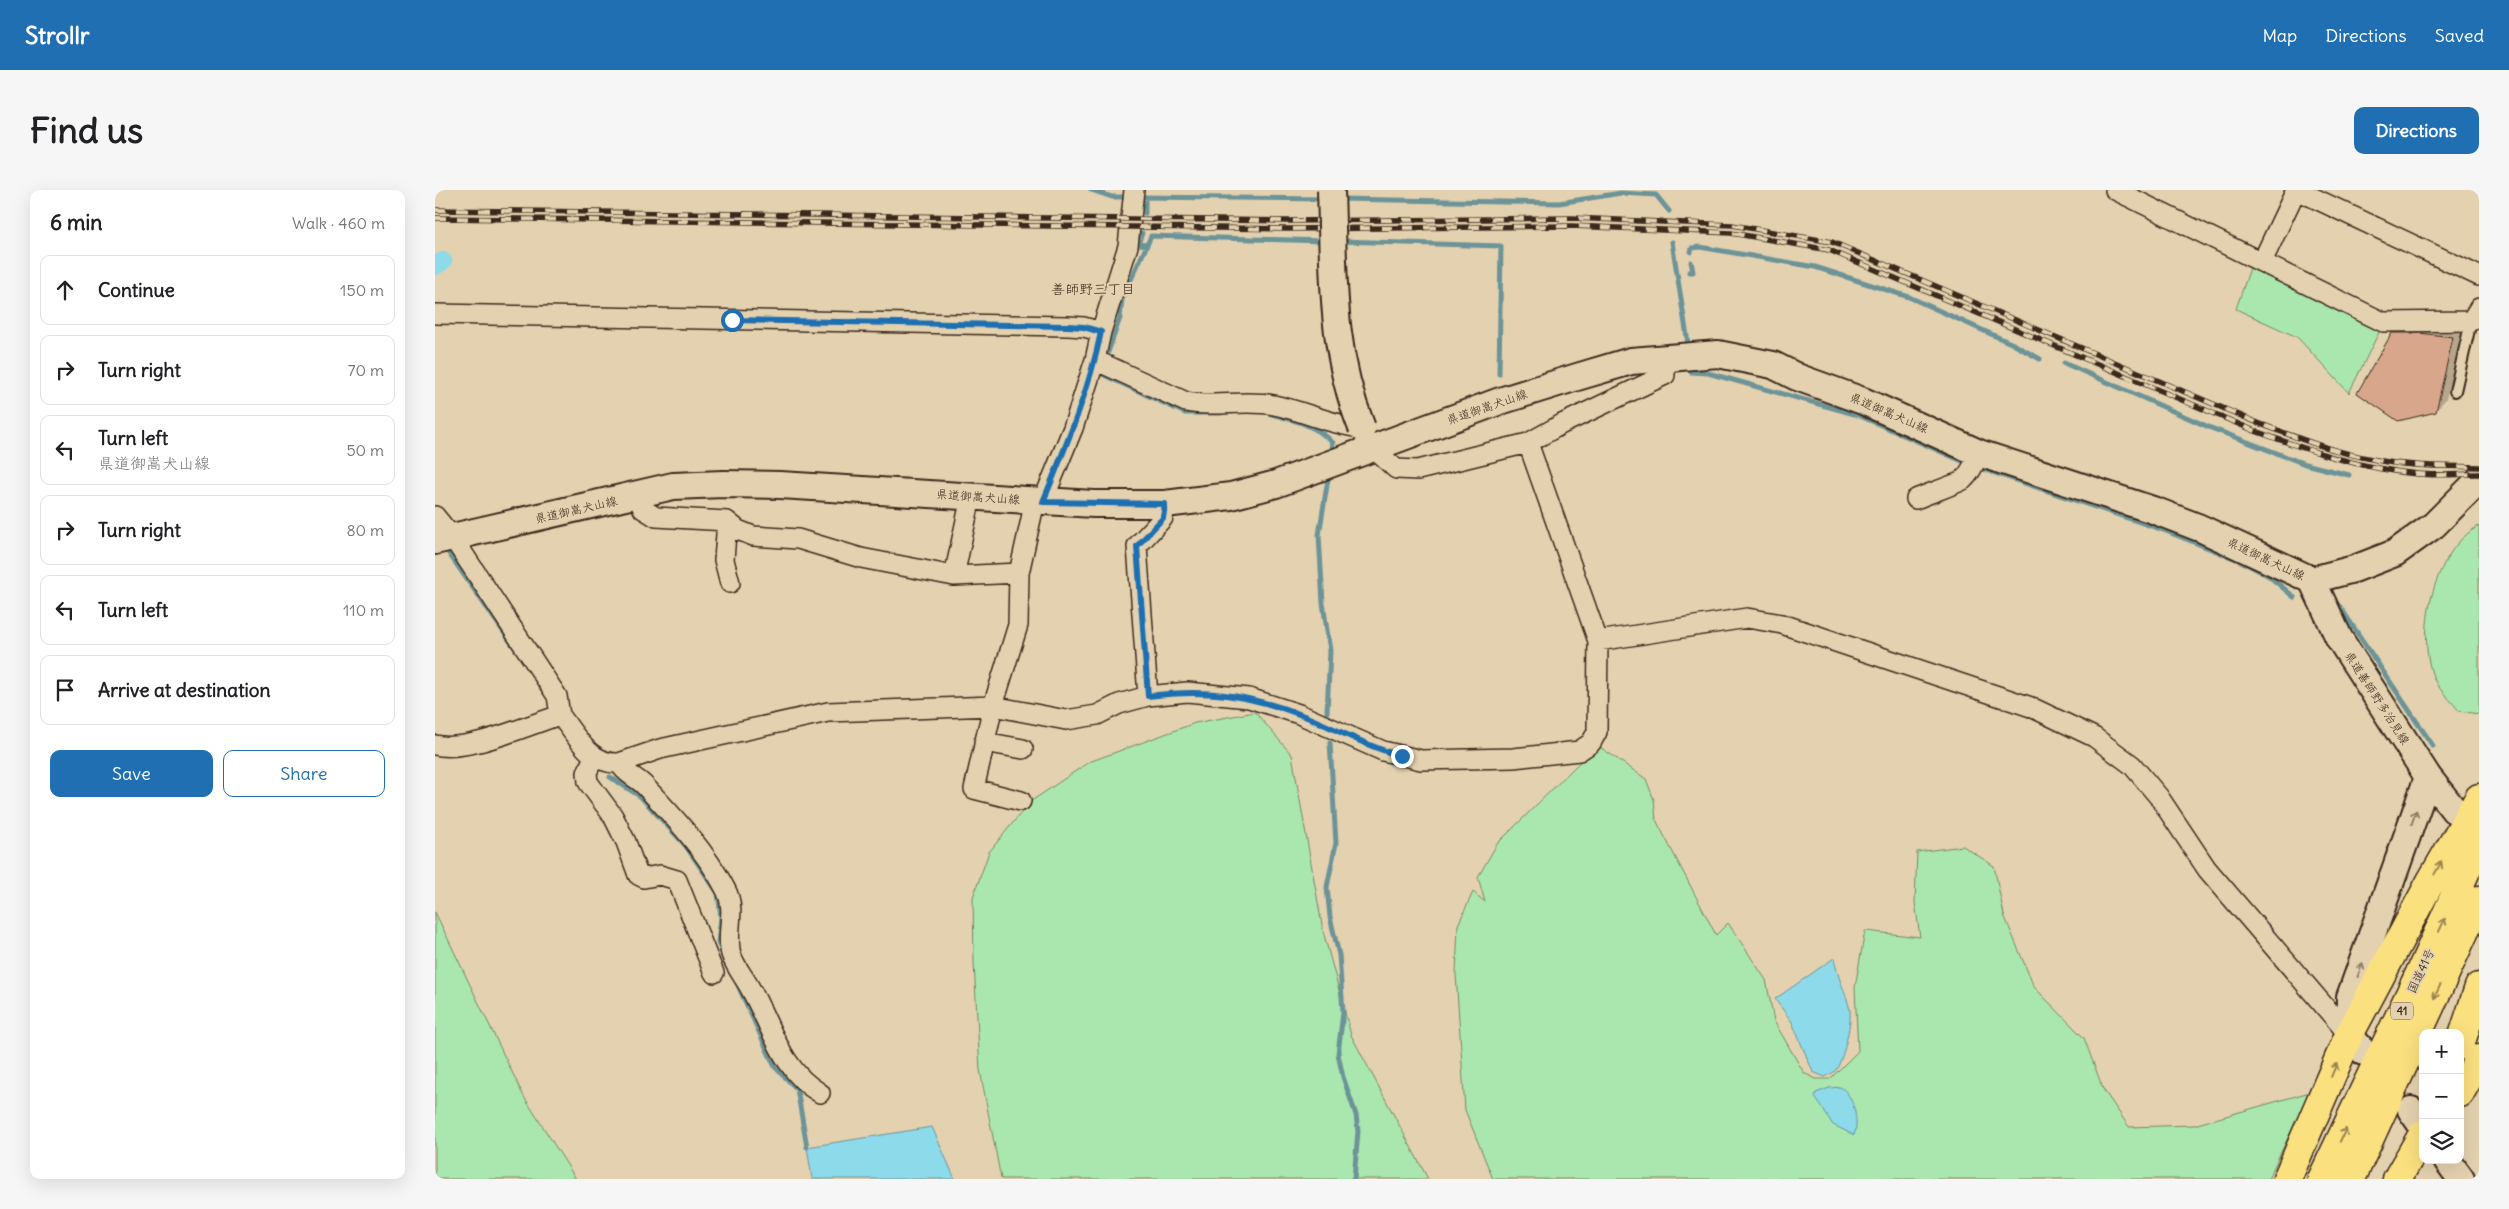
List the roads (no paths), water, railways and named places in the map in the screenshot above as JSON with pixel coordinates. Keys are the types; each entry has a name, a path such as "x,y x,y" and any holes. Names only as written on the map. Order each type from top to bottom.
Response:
{"highway":[{"path":"2287,1179 2356,1043 2427,890 2479,798"},
{"name":"国道41号","path":"2322,1179 2420,973 2479,842"},
{"name":"国道41号","path":"2351,1179 2479,900"},
{"path":"2464,1033 2479,986"},
{"path":"2464,1086 2479,1059"},
{"path":"2397,1179 2419,1141"}],"main road":[{"path":"1331,190 1338,346 1349,396 1367,438"},
{"name":"県道御嵩犬山線","path":"444,540 673,486 723,484 1039,501 1165,504 1231,496 1276,484 1367,438 1631,361 1718,354 1773,365 1797,377 1863,401 1977,459 2156,510 2311,580 2354,570 2395,553 2434,525 2479,480"},
{"name":"県道善師野多治見線","path":"2311,580 2339,638 2428,777 2454,810"},
{"path":"2356,1043 2351,997 2428,777"},
{"path":"2450,1164 2461,1179"}],"street":[{"path":"2115,190 2383,322 2475,315"},
{"path":"2262,262 2296,190 2479,276"},
{"path":"1021,802 974,789 993,706 1018,625 1019,573 1039,501 1073,428 1095,360 1101,332 1129,246 1133,199"},
{"path":"435,314 1068,326 1084,327 1101,332"},
{"path":"1095,360 1186,402 1202,405 1251,402 1275,405 1343,426 1367,438 1396,469 1418,470 1528,443 1562,424 1665,375 1665,357"},
{"path":"435,516 444,540 557,696 560,715 590,754 612,764 660,749 828,712 993,706 1066,720 1097,715 1119,704 1148,696 1187,692 1249,698 1299,714 1383,751 1421,760 1513,758 1579,751 1591,743 1597,732 1598,641 1528,443"},
{"path":"1915,499 1937,488 1962,481 1977,459"},
{"path":"637,495 643,509 656,516 727,521 738,530 753,536 798,539 861,558 954,576 1019,573"},
{"path":"954,576 971,497"},
{"path":"1148,696 1137,546 1163,518 1165,504"},
{"path":"727,521 724,560 729,583"},
{"path":"1598,641 1747,618 1782,624 2031,707 2094,737 2132,765 2159,797 2207,869 2356,1043"},
{"path":"435,745 448,748 466,745 560,715"},
{"path":"984,742 1023,749"},
{"path":"594,756 587,773 588,782 613,816 626,842 637,875 644,878 660,875 677,880 714,973"},
{"path":"619,763 625,773 641,783 677,822 721,880 728,893 732,907 731,953 738,970 752,991 786,1061 806,1082 820,1093"}],"lane":[{"path":"2455,391 2475,315"}],"water":[{"path":"1834,958 1850,1010 1850,1023 1838,1066 1835,1071 1825,1077 1813,1072 1792,1022 1775,999"},
{"path":"1840,1087 1845,1090 1852,1101 1856,1116 1854,1135 1833,1125 1815,1097 1816,1093 1829,1088"},
{"path":"932,1127 955,1179 812,1179 807,1147"}],"waterway":[{"path":"1091,190 1112,197 1129,197"},
{"path":"1338,199 1559,203 1621,193 1656,195 1669,211"},
{"path":"1138,197 1324,199"},
{"path":"1145,197 1145,213"},
{"path":"1142,233 1138,244 1147,245 1151,236 1326,241"},
{"path":"1340,241 1501,246 1499,374"},
{"path":"1672,242 1688,343"},
{"path":"1108,352 1120,318 1122,299 1147,245"},
{"path":"1691,252 1692,248 1700,247 1815,267 1909,297 2013,344 2040,359"},
{"path":"435,266 443,261"},
{"path":"1689,272 1693,272 1691,262"},
{"path":"2064,363 2211,428 2305,464 2349,475"},
{"path":"1689,367 1691,372 1708,373 1858,415 1969,464"},
{"path":"1104,375 1185,413 1221,413"},
{"path":"1271,414 1312,427 1333,443 1332,448"},
{"path":"1977,467 2166,531 2241,561 2269,576 2294,597"},
{"path":"1327,712 1330,651 1323,603 1319,535 1328,479"},
{"path":"448,552 517,651"},
{"path":"2340,607 2433,746"},
{"path":"1330,743 1336,843 1327,887 1330,917 1339,955 1343,1012 1338,1054 1343,1077 1356,1115 1358,1131 1354,1179"},
{"path":"610,777 641,797 686,846 718,893 721,917 718,943 723,953"},
{"path":"736,981 775,1067 797,1089 807,1147"}],"railway":[{"path":"435,210 1288,221 1572,218 1732,225 1832,242 2258,423 2314,444 2385,462 2425,466 2479,467"},
{"path":"435,218 1288,229 1572,226 1731,233 1829,250 2255,431 2315,452 2376,468 2418,474 2479,474"}],"district":[{"name":"善師野三丁目","path":"1093,289"}]}
